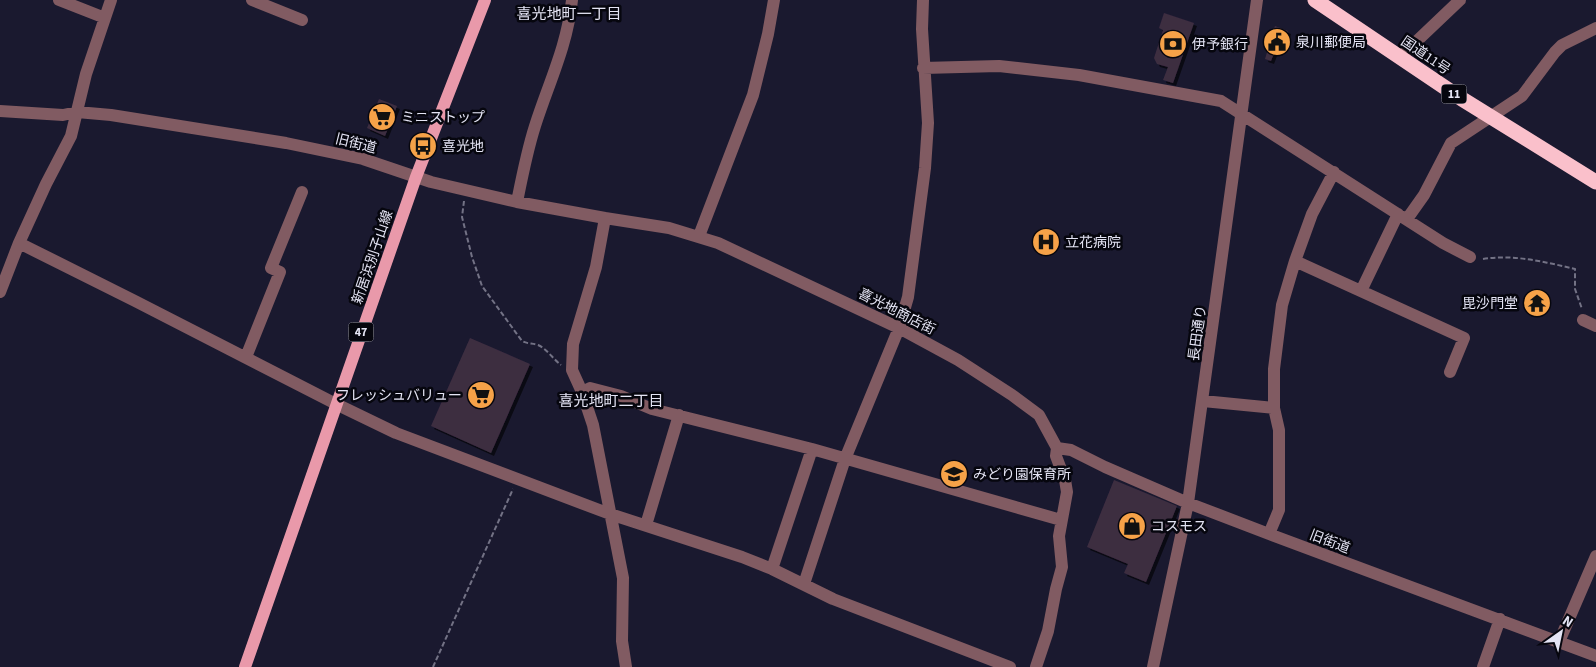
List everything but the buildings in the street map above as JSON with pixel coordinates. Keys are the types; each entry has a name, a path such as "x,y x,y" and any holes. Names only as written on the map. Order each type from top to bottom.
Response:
{"highway":[{"name":"国道11号","path":"1316,0 1490,117 1596,182"}],"main road":[{"name":"新居浜別子山線","path":"244,667 416,177 485,0"}],"street":[{"path":"59,0 105,18"},
{"path":"0,292 46,184 71,136 86,74 111,0"},
{"path":"252,0 302,20"},
{"path":"517,202 534,127 562,53 570,19 572,0"},
{"path":"699,236 753,95 774,0"},
{"path":"804,584 845,459 899,328 908,297 925,168 928,123 923,68 923,0"},
{"name":"長田通り","path":"1154,667 1188,503 1257,0"},
{"path":"1400,57 1460,0"},
{"path":"1362,291 1402,217 1424,194 1451,143 1522,96 1562,45 1596,28"},
{"path":"923,68 999,66 1079,75 1221,101 1443,243 1470,257"},
{"name":"旧街道","path":"0,111 63,115 77,112 111,115 286,143 363,159 431,182 517,202 669,228 699,236"},
{"path":"1269,534 1279,510 1279,430 1274,408 1274,369 1282,305 1312,214 1334,172"},
{"path":"246,357 280,272 271,268 302,192"},
{"path":"605,218 596,267 573,344 572,370 593,425 623,578 622,641 626,667"},
{"name":"喜光地商店街","path":"699,236 801,280 899,328 958,360 1039,415 1057,448 1056,456 1065,480 1066,492 1059,536 1062,567 1048,631 1036,667"},
{"path":"19,244 396,433 610,514 772,569 833,599 1010,667"},
{"path":"1295,261 1464,338 1450,372"},
{"path":"1584,320 1596,326"},
{"path":"582,392 590,388 621,396 652,409 868,464 1061,520"},
{"path":"1203,401 1274,408"},
{"path":"646,525 679,415"},
{"name":"旧街道","path":"1057,448 1071,450 1188,503 1596,656"},
{"path":"772,569 812,449"},
{"path":"1559,642 1596,556"},
{"path":"1483,667 1500,619"}],"path":[{"path":"466,190 462,218 482,286 522,341 544,349 566,369 572,370"},
{"path":"1470,257 1482,259 1497,256 1516,257 1576,269 1575,289 1584,320"},
{"path":"433,667 518,478"}],"place":[{"name":"泉川郵便局","path":"1277,42"},
{"name":"伊予銀行","path":"1173,44"},
{"name":"ミニストップ","path":"382,117"},
{"name":"喜光地","path":"423,146"},
{"name":"立花病院","path":"1046,242"},
{"name":"毘沙門堂","path":"1537,303"},
{"name":"フレッシュバリュー","path":"481,395"},
{"name":"みどり園保育所","path":"954,474"},
{"name":"コスモス","path":"1132,526"}],"district":[{"name":"喜光地町一丁目","path":"569,14"},
{"name":"喜光地町二丁目","path":"611,401"}]}
